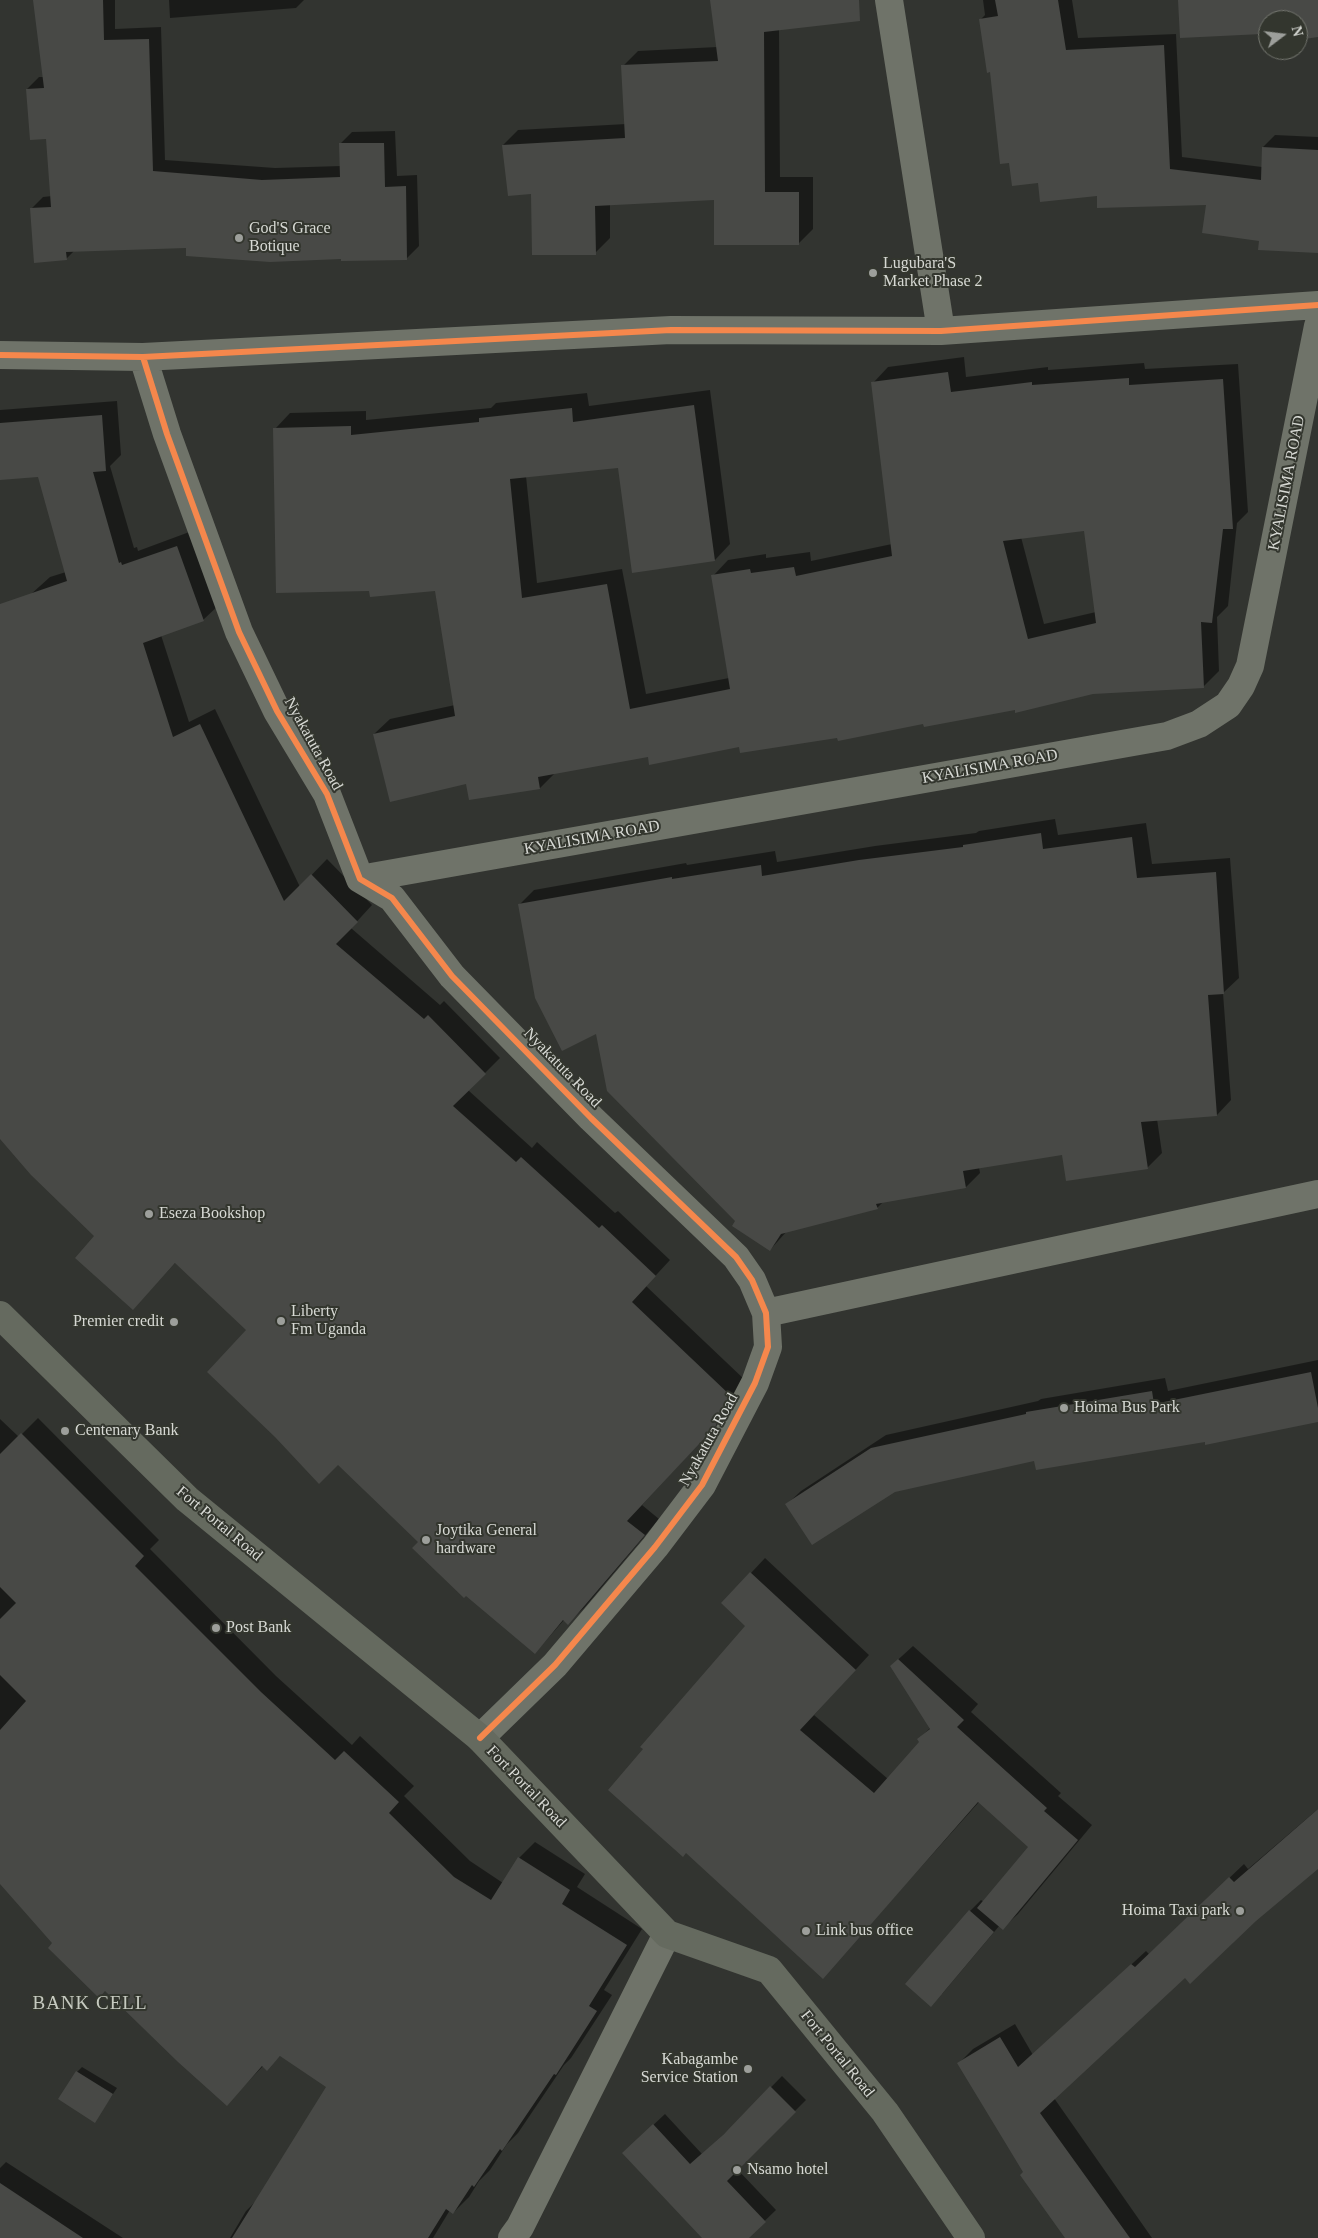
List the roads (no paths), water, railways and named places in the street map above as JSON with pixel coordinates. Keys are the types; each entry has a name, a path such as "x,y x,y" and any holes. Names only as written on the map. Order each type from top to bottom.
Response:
{"main road":[{"name":"Fort Portal Road","path":"0,1315 187,1499 480,1738 667,1934 769,1970 885,2112 971,2238"}],"street":[{"path":"889,0 941,331"},
{"path":"0,355 143,357 671,330 941,331 1318,305"},
{"name":"KYALISIMA ROAD","path":"360,879 1167,736 1199,724 1228,705 1241,686 1250,666 1318,326"},
{"name":"Nyakatuta Road","path":"143,357 167,434 239,632 277,710 327,794 360,879 392,898 452,976 590,1118 666,1188 736,1257 752,1280 766,1313 768,1347 755,1383 702,1485 655,1547 555,1665 480,1738"},
{"path":"766,1313 1318,1194"},
{"path":"523,2234 667,1934"}],"place":[{"name":"God'S Grace Botique","path":"239,238"},
{"name":"Lugubara'S Market Phase 2","path":"873,273"},
{"name":"Eseza Bookshop","path":"149,1214"},
{"name":"Liberty Fm Uganda","path":"281,1321"},
{"name":"Premier credit","path":"174,1322"},
{"name":"Hoima Bus Park","path":"1064,1408"},
{"name":"Centenary Bank","path":"65,1431"},
{"name":"Joytika General hardware","path":"426,1540"},
{"name":"Post Bank","path":"216,1628"},
{"name":"Hoima Taxi park","path":"1240,1911"},
{"name":"Link bus office","path":"806,1931"},
{"name":"Kabagambe Service Station","path":"748,2069"},
{"name":"Nsamo hotel","path":"737,2170"}],"district":[{"name":"BANK CELL","path":"90,2004"}]}
